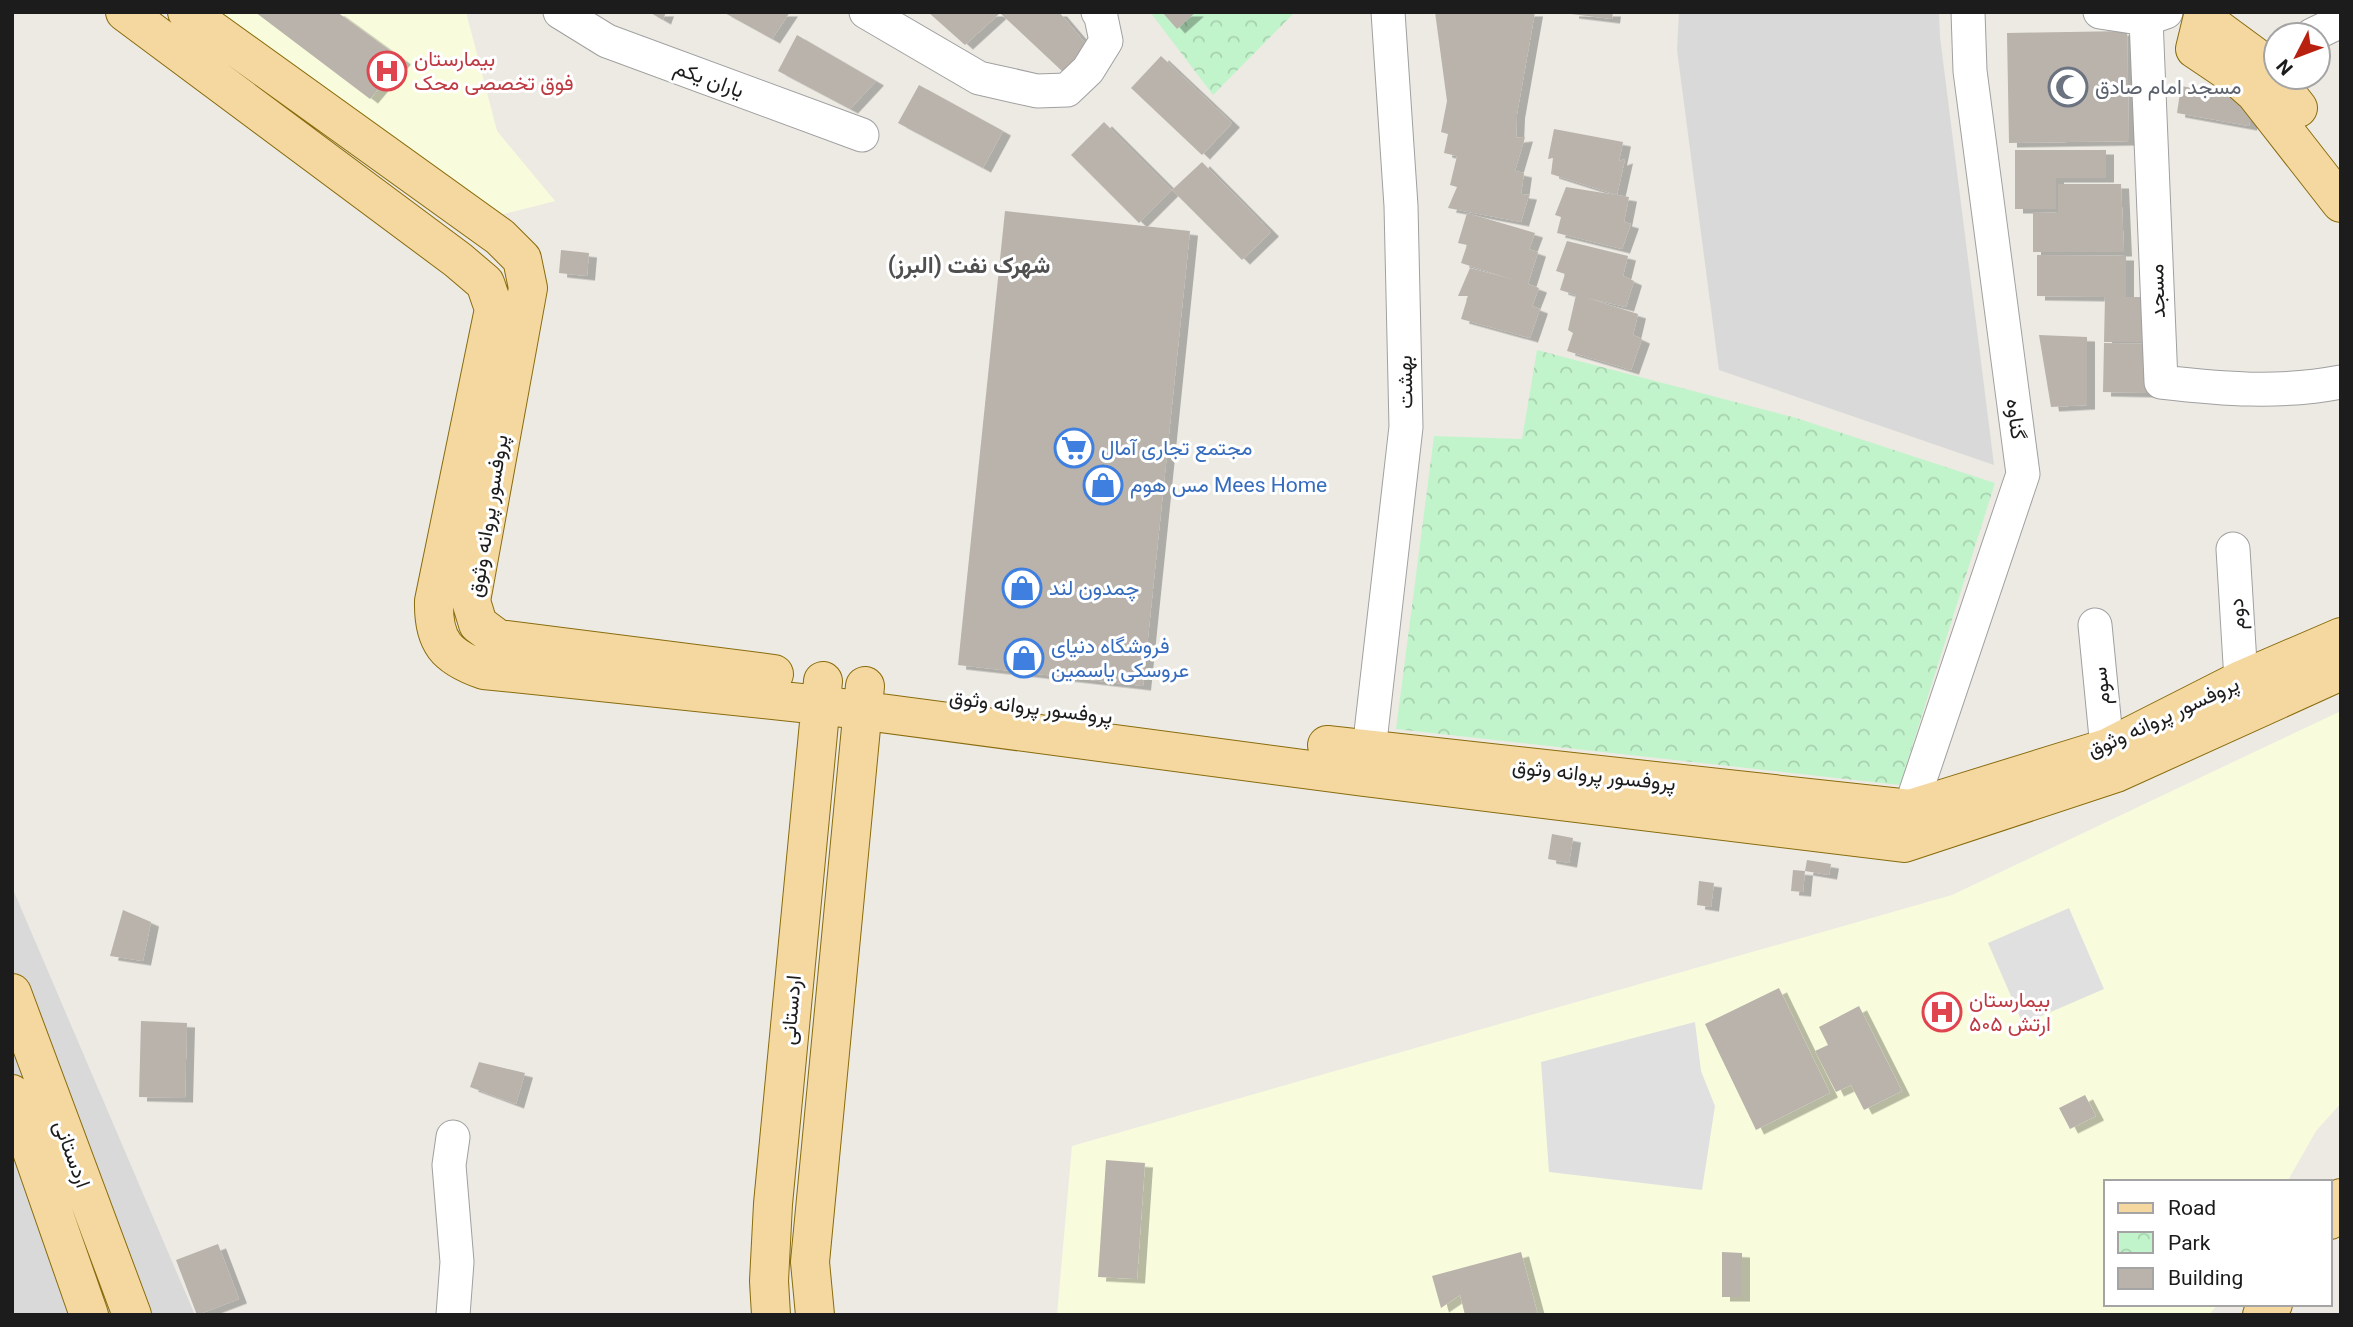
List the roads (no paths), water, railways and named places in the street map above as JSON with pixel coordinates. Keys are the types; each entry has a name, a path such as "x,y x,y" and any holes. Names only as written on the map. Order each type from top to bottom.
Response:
{"main road":[{"path":"125,12 458,260 485,283 522,259 500,237 187,12"},
{"path":"2196,23 2258,64 2341,161"},
{"path":"2258,64 2255,93 2341,203"},
{"name":"پروفسور پروانه وثوق","path":"522,259 528,288 471,601 478,624 498,639 821,693 1898,830 2111,760 2247,695 2341,637"},
{"name":"پروفسور پروانه وثوق","path":"485,283 494,310 434,601 434,623 443,645 461,662 484,670 821,693"},
{"name":"پروفسور پروانه وثوق","path":"2247,695 2341,671"},
{"name":"اردستانی","path":"771,1315 769,1281 774,1192 821,693"},
{"name":"اردستانی","path":"815,1315 810,1262 863,698"},
{"name":"اردستانی","path":"12,993 132,1315"},
{"name":"اردستانی","path":"12,1094 89,1315"},
{"path":"2332,1216 2341,1198"}],"street":[{"name":"یاران یکم","path":"560,12 607,41 863,135"},
{"path":"866,12 979,78 1037,91 1067,89 1088,70 1106,41 1098,12"},
{"name":"بهشت","path":"1367,764 1406,427 1401,206 1388,12"},
{"name":"گناوه","path":"1898,830 2023,474 1972,83 1968,12"},
{"path":"1970,51 1985,16 1990,12"},
{"path":"2100,12 2156,16 2172,43 2196,23"},
{"name":"مسجد","path":"2156,16 2161,382 2237,390 2281,389 2341,382"},
{"name":"دوم","path":"2233,549 2247,695"},
{"name":"سوم","path":"2095,625 2111,760"},
{"path":"453,1137 449,1165 457,1262 453,1315"}],"place":[{"name":"بیمارستان فوق تخصصی محک","path":"387,71"},
{"name":"مسجد امام صادق","path":"2068,87"},
{"name":"مجتمع تجاری آمال","path":"1074,448"},
{"name":"مس هوم Mees Home","path":"1103,485"},
{"name":"چمدون لند","path":"1022,588"},
{"name":"فروشگاه دنیای عروسکی یاسمین","path":"1024,658"},
{"name":"بیمارستان ۵۰۵ ارتش","path":"1942,1012"}],"district":[{"name":"شهرک نفت (البرز)","path":"969,265"}]}
